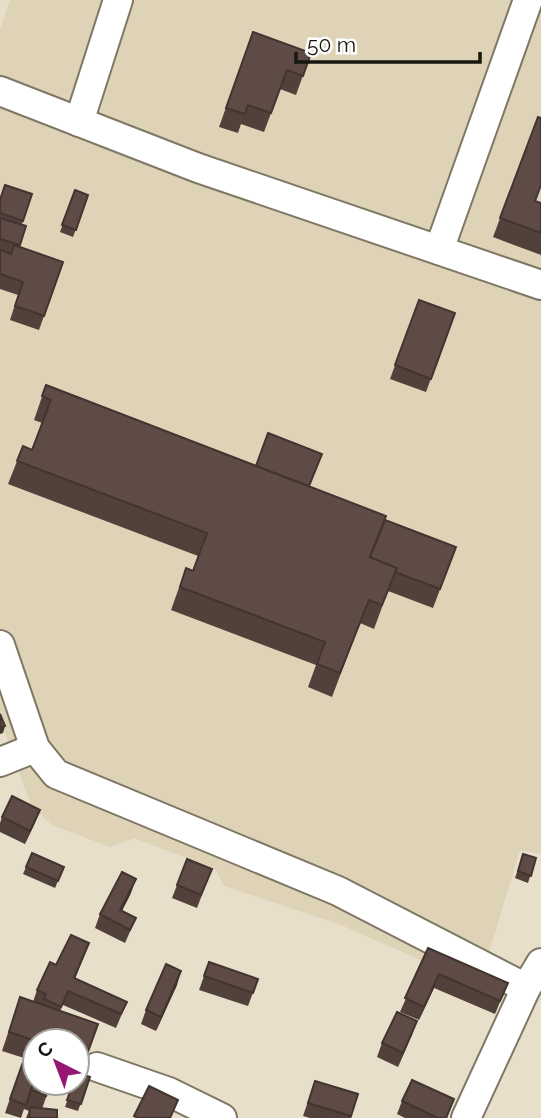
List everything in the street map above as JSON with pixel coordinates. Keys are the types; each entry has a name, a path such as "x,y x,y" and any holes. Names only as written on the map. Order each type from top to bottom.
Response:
{"street":[{"path":"79,122 118,0"},
{"path":"439,250 528,0"},
{"path":"0,91 198,168 541,285"},
{"path":"0,645 35,748 55,774 338,891 526,988"},
{"path":"0,762 35,748"},
{"path":"466,1118 526,988 541,963"},
{"path":"97,1067 169,1092 222,1118"}],"shaded area":[{"path":"10,0 541,0 541,854 520,850 479,986 341,925 224,886 215,869 134,838 110,847 52,825 32,807 0,720 0,29"}],"building":[{"path":"253,32 311,53 303,76 287,70 271,113 248,105 245,114 226,108"},
{"path":"538,117 541,118 541,185 535,201 541,203 541,233 500,218"},
{"path":"5,185 32,194 23,221 0,213 0,200"},
{"path":"75,190 88,195 76,230 62,225"},
{"path":"0,218 26,226 20,245 0,239"},
{"path":"14,245 63,262 44,316 15,306 23,282 0,274 0,250 11,254"},
{"path":"419,300 455,313 431,379 395,365"},
{"path":"46,385 386,516 370,557 397,568 382,605 369,600 340,673 317,664 325,642 180,587 186,568 193,571 207,533 17,461 23,446 32,450 51,400 42,396"},
{"path":"268,433 322,454 309,486 256,466"},
{"path":"385,520 456,547 440,589 395,572 397,568 370,557"},
{"path":"0,714 5,726 0,728"},
{"path":"12,796 40,810 30,831 2,817"},
{"path":"32,853 64,867 58,881 26,867"},
{"path":"523,854 536,858 531,876 518,871"},
{"path":"187,859 212,869 201,895 177,885"},
{"path":"122,872 136,879 120,910 136,918 130,930 100,914"},
{"path":"71,935 89,943 74,978 127,1002 121,1014 68,991 61,1007 44,999 46,994 37,990 50,962 56,965"},
{"path":"428,948 508,983 500,1001 439,974 424,1007 405,998"},
{"path":"209,962 258,979 253,993 204,976"},
{"path":"166,964 181,971 161,1017 146,1010"},
{"path":"20,997 98,1024 91,1043 91,1027 21,1027 21,1036 9,1032"},
{"path":"397,1012 417,1021 403,1053 382,1043"},
{"path":"21,1068 21,1097 29,1097 26,1105 10,1099"},
{"path":"412,1080 454,1099 446,1118 438,1118 402,1101"},
{"path":"315,1081 358,1094 351,1116 308,1103"},
{"path":"149,1086 178,1100 170,1118 134,1116"},
{"path":"68,1097 83,1097 81,1104 67,1100"},
{"path":"30,1107 57,1110 57,1118 29,1118"}]}
